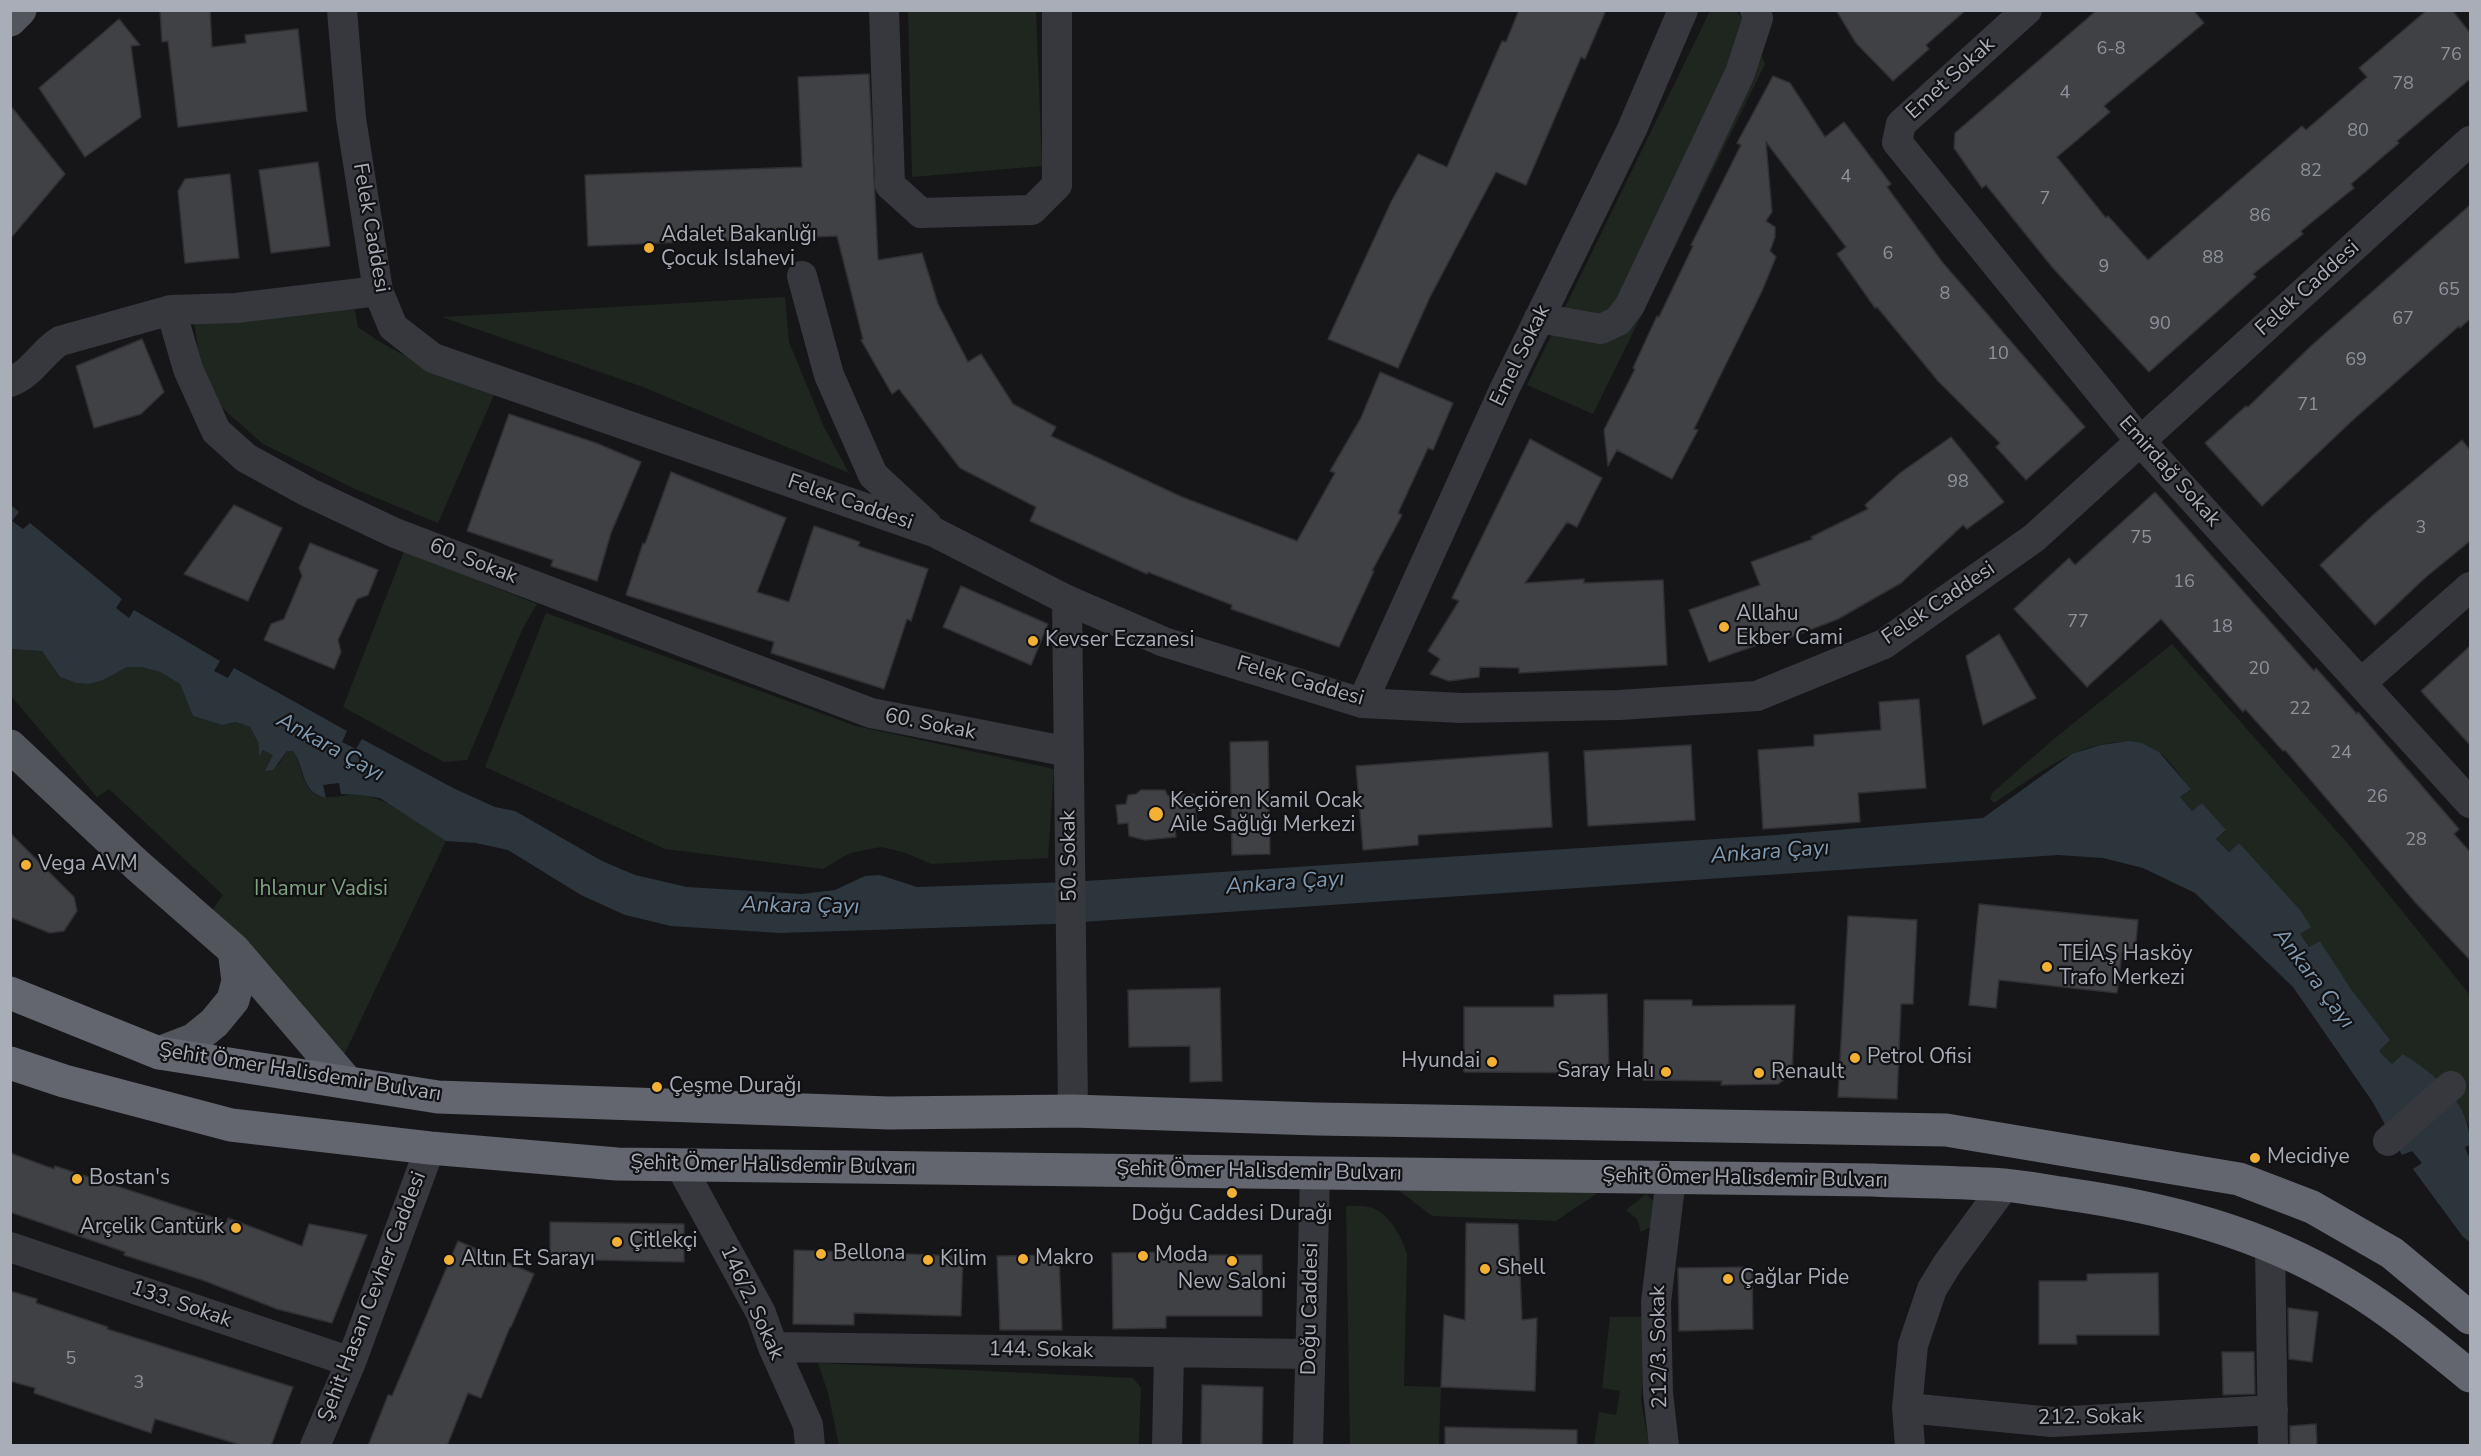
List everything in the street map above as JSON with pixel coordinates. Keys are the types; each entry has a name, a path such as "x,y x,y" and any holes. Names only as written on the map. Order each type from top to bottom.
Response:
{"highway":[{"name":"Şehit Ömer Halisdemir Bulvarı","path":"10,993 159,1053 438,1097 889,1113 1073,1111 1321,1119 1946,1130 2239,1179 2312,1207 2392,1253 2469,1315"},
{"name":"Şehit Ömer Halisdemir Bulvarı","path":"10,1063 64,1081 231,1125 430,1148 616,1164 1671,1178 2005,1185 2095,1198 2174,1214 2216,1225 2270,1245 2348,1284 2420,1335 2470,1376"}],"main road":[{"path":"10,20 20,10"},
{"path":"10,746 137,865 234,950 347,1082"},
{"path":"159,1053 193,1040 214,1023 232,1000 238,981 234,950"}],"street":[{"name":"Felek Caddesi","path":"342,10 351,118 378,291 393,327 433,358 934,532 1067,600 1164,642 1362,703 1483,708 1619,705 1757,696 1884,644 2034,538 2470,141"},
{"path":"884,10 890,185 921,213 1032,210 1057,185 1057,10"},
{"name":"Emel Sokak","path":"1362,703 1539,318 1632,129 1683,10"},
{"path":"1539,318 1600,329 1618,321 1630,305 1740,73 1758,18 1755,10"},
{"name":"Emet Sokak","path":"1901,124 2027,10"},
{"name":"Emirdağ Sokak","path":"1901,124 1897,142 2140,442 2470,803"},
{"path":"802,276 829,375 873,475 934,532"},
{"path":"10,382 25,374 50,346 60,340 171,310 236,308 378,291"},
{"name":"60. Sokak","path":"171,310 189,369 216,431 246,458 308,492 395,533 871,713 1069,752"},
{"path":"2361,683 2470,587"},
{"name":"50. Sokak","path":"1067,600 1073,1111"},
{"path":"2388,1141 2451,1086"},
{"name":"Şehit Hasan Cevher Caddesi","path":"315,1446 351,1362 430,1148"},
{"name":"146/2. Sokak","path":"680,1165 761,1313 773,1347 808,1425 810,1446"},
{"name":"Doğu Caddesi","path":"1308,1446 1315,1173"},
{"name":"212/3. Sokak","path":"1664,1446 1658,1393 1656,1302 1671,1178"},
{"path":"1910,1446 1907,1408 1913,1345 1932,1289 1948,1263 2005,1185"},
{"path":"2270,1245 2273,1446"},
{"name":"133. Sokak","path":"10,1247 351,1362"},
{"name":"144. Sokak","path":"773,1347 1310,1354"},
{"path":"1167,1446 1169,1353"},
{"name":"212. Sokak","path":"1907,1408 2052,1422 2272,1410"}],"green space":[{"path":"908,11 1036,11 1042,166 912,177"},
{"path":"1710,11 1737,11 1756,40 1765,64 1593,414 1527,385"},
{"path":"785,297 789,342 824,427 849,473 643,387 442,317"},
{"path":"354,305 358,327 374,338 424,365 494,395 438,523 355,489 263,444 221,407 200,362 194,321"},
{"path":"404,551 537,604 523,628 467,760 444,762 343,707"},
{"path":"546,613 856,726 1054,769 1048,858 931,864 906,853 881,847 850,853 823,869 665,849 485,767"},
{"path":"2172,644 2348,844 2470,995 2470,1128 2457,1103 2443,1085 2426,1070 2403,1054 2392,1064 2379,1051 2390,1040 2351,989 2320,941 2309,947 2300,934 2310,926 2239,843 2229,852 2216,839 2226,831 2202,803 2192,811 2180,797 2191,789 2157,751 2136,743 2114,742 2093,747 2051,766 1994,803 1990,799 1992,793 2055,738"},
{"name":"Ihlamur Vadisi","path":"10,649 42,651 60,677 76,683 89,684 127,667 141,667 160,672 180,684 193,716 222,725 236,722 250,727 259,744 259,756 263,750 274,755 266,770 278,765 287,751 293,751 307,786 316,795 325,797 361,795 384,801 446,841 344,1055 212,910 223,895 109,789 97,797 11,696"},
{"path":"1397,1189 1599,1192 1556,1221 1432,1216"},
{"path":"1646,1194 1657,1205 1658,1223 1641,1232 1637,1219 1626,1210"},
{"path":"1346,1206 1368,1207 1381,1213 1396,1229 1405,1248 1407,1254 1404,1386 1441,1387 1439,1445 1350,1445"},
{"path":"1610,1317 1648,1317 1641,1401 1649,1445 1594,1446 1599,1412 1616,1415 1620,1391 1602,1388"},
{"path":"818,1363 1133,1378 1141,1388 1139,1445 839,1445 828,1393"}],"water":[{"name":"Ankara Çayı","path":"11,505 19,512 12,521 23,529 30,523 122,599 116,608 129,618 134,610 220,661 214,671 228,678 234,668 347,731 342,742 356,749 362,739 455,789 495,807 515,811 602,861 635,875 687,887 802,894 835,890 865,876 880,875 917,887 1071,882 1776,835 1983,818 2072,754 2100,745 2129,741 2142,743 2159,752 2191,789 2180,797 2192,811 2202,803 2226,830 2216,839 2229,852 2239,843 2300,910 2311,927 2300,934 2309,947 2320,941 2351,989 2390,1040 2379,1051 2392,1064 2403,1054 2439,1081 2458,1103 2468,1130 2470,1145 2465,1147 2470,1160 2470,1242 2463,1237 2413,1169 2422,1163 2412,1151 2402,1155 2372,1101 2293,987 2195,893 2143,868 2103,858 2058,855 1053,924 780,933 671,926 625,915 581,895 508,850 476,843 446,841 380,798 341,794 339,783 323,785 326,798 318,795 308,785 293,751 287,751 273,770 265,771 273,755 263,750 259,757 259,744 250,727 236,722 222,725 193,716 180,684 160,672 141,667 127,667 103,680 89,684 76,683 60,677 42,651 11,649"}],"building":[{"path":"160,10 210,10 212,47 246,43 245,35 298,29 307,111 178,127 168,41 162,42"},
{"path":"1519,10 1606,10 1585,59 1581,57 1526,185 1496,172 1430,297 1398,368 1328,339 1392,200 1418,154 1447,167 1502,41 1506,42"},
{"path":"1836,10 1966,10 1926,45 1929,49 1893,81 1856,43"},
{"path":"2097,10 2193,10 2204,23 2104,106 2110,112 2057,157 2106,218 2108,216 2148,260 2302,126 2306,130 2367,77 2359,68 2427,10 2452,10 2470,33 2470,79 2397,141 2399,143 2351,184 2354,188 2301,231 2303,234 2253,274 2256,277 2149,372 2052,267 1986,185 1982,188 1954,148 1955,133"},
{"path":"119,19 140,45 131,46 141,117 85,157 39,88"},
{"path":"869,74 878,260 922,253 938,304 968,362 981,354 1013,404 1056,427 1051,436 1182,497 1297,541 1335,473 1330,471 1361,418 1380,372 1453,403 1433,450 1428,448 1398,513 1402,515 1372,571 1374,571 1339,647 1231,609 1232,605 1148,572 1147,574 1030,521 1036,507 960,468 899,389 892,394 861,340 863,339 837,236 588,246 585,175 802,167 798,77"},
{"path":"1773,76 1790,83 1825,137 1844,122 1891,184 1887,187 1943,263 2085,427 2026,480 1996,447 2000,443 1938,381 1877,307 1875,308 1837,254 1846,247 1766,142 1772,212 1766,221 1775,227 1775,237 1770,251 1776,257 1762,291 1694,429 1698,430 1672,479 1617,450 1608,466 1604,430 1741,145 1737,143"},
{"path":"10,105 65,174 10,239"},
{"path":"318,162 330,246 271,253 259,170"},
{"path":"230,174 239,258 185,263 178,191 185,179"},
{"path":"2470,205 2470,319 2460,328 2459,326 2354,419 2262,506 2205,443 2246,406 2248,407 2311,346"},
{"path":"142,339 164,392 141,414 94,428 76,366"},
{"path":"509,414 596,443 641,462 611,533 597,581 551,566 553,560 467,531"},
{"path":"1951,437 2004,502 1967,529 1963,525 1901,583 1838,619 1781,641 1780,637 1709,662 1689,610 1760,585 1751,562 1813,539 1811,537 1868,509 1865,505 1900,473"},
{"path":"1530,439 1602,478 1577,527 1567,522 1525,583 1584,579 1584,583 1663,580 1667,665 1519,673 1519,668 1480,667 1479,677 1449,681 1430,674 1440,659 1428,651 1459,601 1452,598"},
{"path":"2462,440 2470,450 2470,541 2426,577 2375,625 2320,565 2373,515"},
{"path":"671,472 786,518 757,592 789,602 814,526 860,542 858,546 928,569 911,621 907,619 884,689 771,653 774,642 626,595 643,543 645,544"},
{"path":"2155,492 2314,671 2316,668 2357,714 2358,712 2459,829 2454,834 2470,852 2470,960 2415,902 2285,750 2283,751 2245,709 2243,712 2161,619 2087,687 2014,609 2069,558 2075,565"},
{"path":"234,505 282,528 248,601 184,574"},
{"path":"310,543 378,570 368,595 357,599 338,640 341,652 334,669 264,640 271,624 284,619 302,576 299,568"},
{"path":"961,586 1048,624 1031,665 943,627"},
{"path":"1999,634 2036,698 1983,725 1966,656"},
{"path":"2470,646 2470,745 2421,691"},
{"path":"1919,699 1926,788 1858,793 1860,822 1763,829 1758,750 1814,746 1814,735 1881,730 1879,702"},
{"path":"1268,741 1270,854 1232,855 1230,742"},
{"path":"1691,745 1695,820 1588,826 1584,751"},
{"path":"1548,752 1552,827 1418,835 1418,845 1363,850 1356,766"},
{"name":"Keçiören Kamil Ocak Aile Sağlığı Merkezi","path":"1141,790 1165,790 1168,796 1194,794 1197,827 1175,829 1176,837 1145,840 1129,836 1128,823 1118,824 1116,805 1126,804 1128,795 1136,794"},
{"name":"Vega AVM","path":"10,833 74,897 77,911 64,931 50,933 10,917"},
{"name":"TEİAŞ Hasköy Trafo Merkezi","path":"1979,904 2138,920 2135,953 2122,952 2117,993 1999,980 1996,1008 1969,1005"},
{"path":"1848,916 1917,920 1913,1004 1901,1004 1897,1099 1838,1097"},
{"path":"1220,988 1222,1081 1190,1082 1190,1046 1129,1047 1128,990"},
{"path":"1607,994 1609,1073 1464,1072 1464,1007 1554,1007 1554,995"},
{"path":"1644,1000 1692,1000 1692,1006 1795,1005 1792,1074 1778,1084 1721,1085 1722,1081 1643,1080"},
{"path":"10,1153 54,1169 55,1166 227,1222 228,1218 302,1246 309,1224 367,1235 332,1323 277,1309 10,1212"},
{"name":"Çitlekçi","path":"550,1222 684,1224 684,1262 550,1259"},
{"path":"1466,1223 1518,1224 1522,1320 1537,1318 1535,1391 1441,1387 1444,1315 1465,1320"},
{"path":"458,1241 534,1274 481,1398 468,1393 447,1446 368,1446 388,1395 392,1396"},
{"path":"794,1250 963,1256 961,1316 854,1313 854,1325 793,1324"},
{"path":"1166,1252 1166,1255 1262,1255 1262,1316 1166,1316 1166,1328 1113,1329 1112,1253"},
{"path":"1059,1255 1062,1330 1000,1330 997,1256"},
{"path":"1752,1267 1753,1329 1679,1331 1678,1268"},
{"path":"2158,1273 2159,1335 2076,1335 2077,1344 2039,1344 2039,1281 2087,1281 2087,1274"},
{"path":"10,1291 37,1299 36,1303 108,1327 107,1329 293,1387 271,1446 244,1446 155,1419 151,1433 34,1393 35,1388 10,1381"},
{"path":"2288,1308 2318,1312 2312,1362 2289,1359"},
{"path":"2222,1352 2254,1352 2255,1394 2223,1395"},
{"path":"1202,1385 1263,1387 1262,1446 1201,1446"},
{"path":"2316,1424 2317,1446 2290,1446 2290,1426"},
{"path":"1445,1427 1577,1430 1577,1446 1445,1446"}],"place":[{"name":"Adalet Bakanlığı Çocuk Islahevi","path":"649,248"},
{"name":"Allahu Ekber Cami","path":"1724,627"},
{"name":"Kevser Eczanesi","path":"1033,641"},
{"name":"Keçiören Kamil Ocak Aile Sağlığı Merkezi","path":"1156,814"},
{"name":"Vega AVM","path":"26,865"},
{"name":"TEİAŞ Hasköy Trafo Merkezi","path":"2047,967"},
{"name":"Petrol Ofisi","path":"1855,1058"},
{"name":"Hyundai","path":"1492,1062"},
{"name":"Saray Halı","path":"1666,1072"},
{"name":"Renault","path":"1759,1073"},
{"name":"Çeşme Durağı","path":"657,1087"},
{"name":"Mecidiye","path":"2255,1158"},
{"name":"Bostan's","path":"77,1179"},
{"name":"Doğu Caddesi Durağı","path":"1232,1193"},
{"name":"Arçelik Cantürk","path":"236,1228"},
{"name":"Çitlekçi","path":"617,1242"},
{"name":"Bellona","path":"821,1254"},
{"name":"Moda","path":"1143,1256"},
{"name":"Makro","path":"1023,1259"},
{"name":"Altın Et Sarayı","path":"449,1260"},
{"name":"Kilim","path":"928,1260"},
{"name":"New Saloni","path":"1232,1261"},
{"name":"Shell","path":"1485,1269"},
{"name":"Çağlar Pide","path":"1728,1279"}]}
